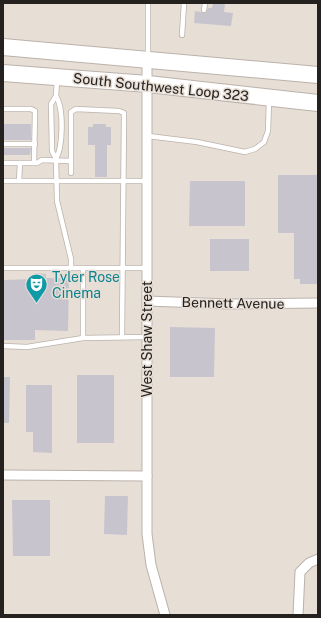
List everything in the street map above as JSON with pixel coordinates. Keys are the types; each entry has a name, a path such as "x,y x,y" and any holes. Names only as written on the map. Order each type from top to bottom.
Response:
{"highway":[{"name":"South Southwest Loop 323","path":"3,47 318,75"},
{"name":"South Southwest Loop 323","path":"3,73 148,84 318,103"}],"street":[{"name":"West Shaw Street","path":"148,60 147,534 149,554 165,615"},
{"name":"Bennett Avenue","path":"147,301 228,304 318,303"},
{"path":"3,475 147,476"},
{"path":"298,615 300,572 309,563 318,559"}],"lane":[{"path":"148,3 148,60"},
{"path":"182,35 184,3"},
{"path":"204,10 205,3"},
{"path":"56,160 52,151 51,104 56,96 57,76"},
{"path":"56,96 61,104 60,150 56,160 58,208 71,268"},
{"path":"148,136 197,142 245,152 255,149 264,142 268,132 269,98"},
{"path":"3,109 31,109 34,111 34,163"},
{"path":"71,173 71,112 76,109 119,111 124,113 122,337"},
{"path":"3,144 35,144"},
{"path":"3,163 34,163 42,160 71,161"},
{"path":"20,163 20,181"},
{"path":"3,181 147,181"},
{"path":"3,268 148,268"},
{"path":"83,268 83,338"},
{"path":"3,346 27,347 83,338 147,337"}],"building":[{"path":"213,3 225,3 224,12 233,13 231,26 194,23 195,11 206,13 208,8 212,8"},
{"path":"3,124 31,124 31,140 3,140"},
{"path":"93,124 106,124 106,127 111,127 111,145 107,145 107,177 95,177 95,145 88,145 88,127 93,127"},
{"path":"3,148 31,148 30,155 3,155"},
{"path":"278,175 318,175 318,284 300,284 300,279 294,279 294,233 278,233"},
{"path":"190,181 245,181 245,226 189,226"},
{"path":"210,239 249,239 249,271 210,271"},
{"name":"Tyler Rose Cinema","path":"35,273 46,274 46,278 69,278 68,331 35,330 35,340 3,340 3,280 35,279"},
{"path":"170,327 215,328 214,377 170,377"},
{"path":"77,375 114,375 114,443 77,443"},
{"path":"3,377 10,377 9,423 3,423"},
{"path":"26,385 52,385 52,453 33,452 33,432 26,432"},
{"path":"105,496 128,496 127,535 104,534"},
{"path":"12,500 50,500 50,556 13,556"}],"place":[{"name":"Tyler Rose Cinema","path":"36,304"}]}
